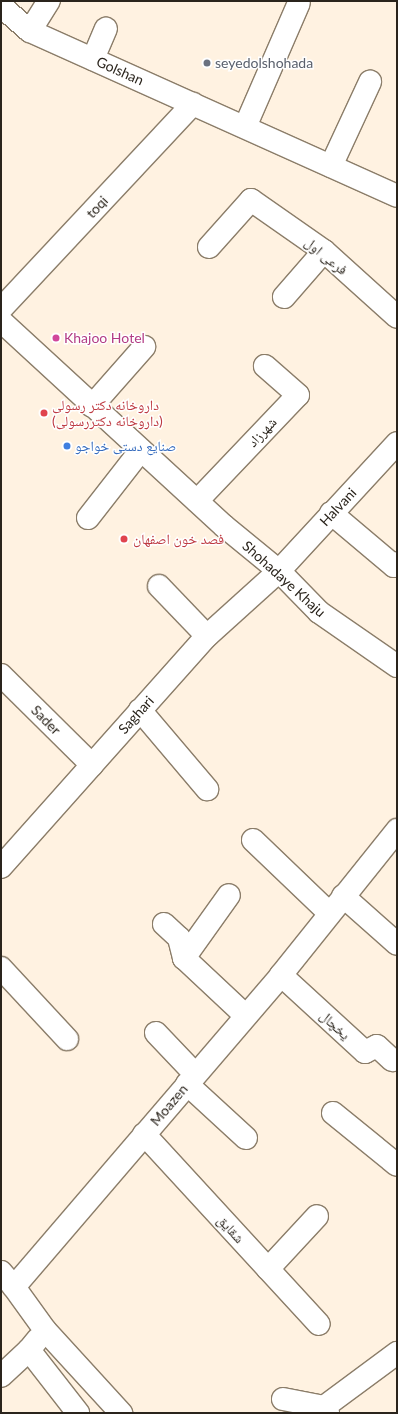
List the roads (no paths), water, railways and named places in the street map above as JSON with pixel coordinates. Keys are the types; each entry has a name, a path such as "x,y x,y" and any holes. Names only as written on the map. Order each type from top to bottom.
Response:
{"street":[{"path":"30,31 49,1"},
{"path":"245,127 302,2"},
{"name":"Golshan","path":"1,6 30,31 397,196"},
{"path":"93,59 106,28"},
{"path":"331,166 370,82"},
{"name":"toqi","path":"2,322 193,104"},
{"name":"فرعی اول","path":"209,247 251,200 324,251 397,317"},
{"path":"284,297 324,251"},
{"name":"Shohadaye Khaju","path":"2,322 224,526 280,571 319,612 397,666"},
{"path":"92,406 144,347"},
{"name":"شهرزاد","path":"197,501 298,395 265,366"},
{"name":"Halvani","path":"280,571 397,444"},
{"path":"88,518 141,450"},
{"path":"331,514 394,566 397,563"},
{"name":"Saghari","path":"1,867 207,636 280,571"},
{"path":"159,586 207,636"},
{"name":"Sader","path":"1,675 92,765"},
{"path":"140,710 207,789"},
{"name":"Moazen","path":"121,1413 46,1330 8,1279 144,1134 245,1014 281,975 329,913 396,834"},
{"path":"253,840 329,913"},
{"path":"184,958 229,895"},
{"path":"343,896 397,944"},
{"path":"164,924 179,938 184,958 245,1014"},
{"path":"1,968 67,1039"},
{"name":"یخچال","path":"281,975 365,1052 377,1046 392,1060"},
{"path":"156,1033 191,1079 246,1138"},
{"path":"333,1113 393,1155"},
{"name":"شقایق","path":"144,1134 319,1324"},
{"path":"268,1269 317,1216"},
{"path":"1,1376 29,1350 46,1330"},
{"path":"29,1350 78,1413"},
{"path":"283,1399 326,1410 397,1353"}],"place":[{"name":"seyedolshohada","path":"207,63"},
{"name":"Khajoo Hotel","path":"56,338"},
{"name":"داروخانه دکتر رسولی (داروخانه دکتررسولی)","path":"44,413"},
{"name":"صنایع دستی خواجو","path":"67,446"},
{"name":"فصد خون اصفهان","path":"124,539"}]}
